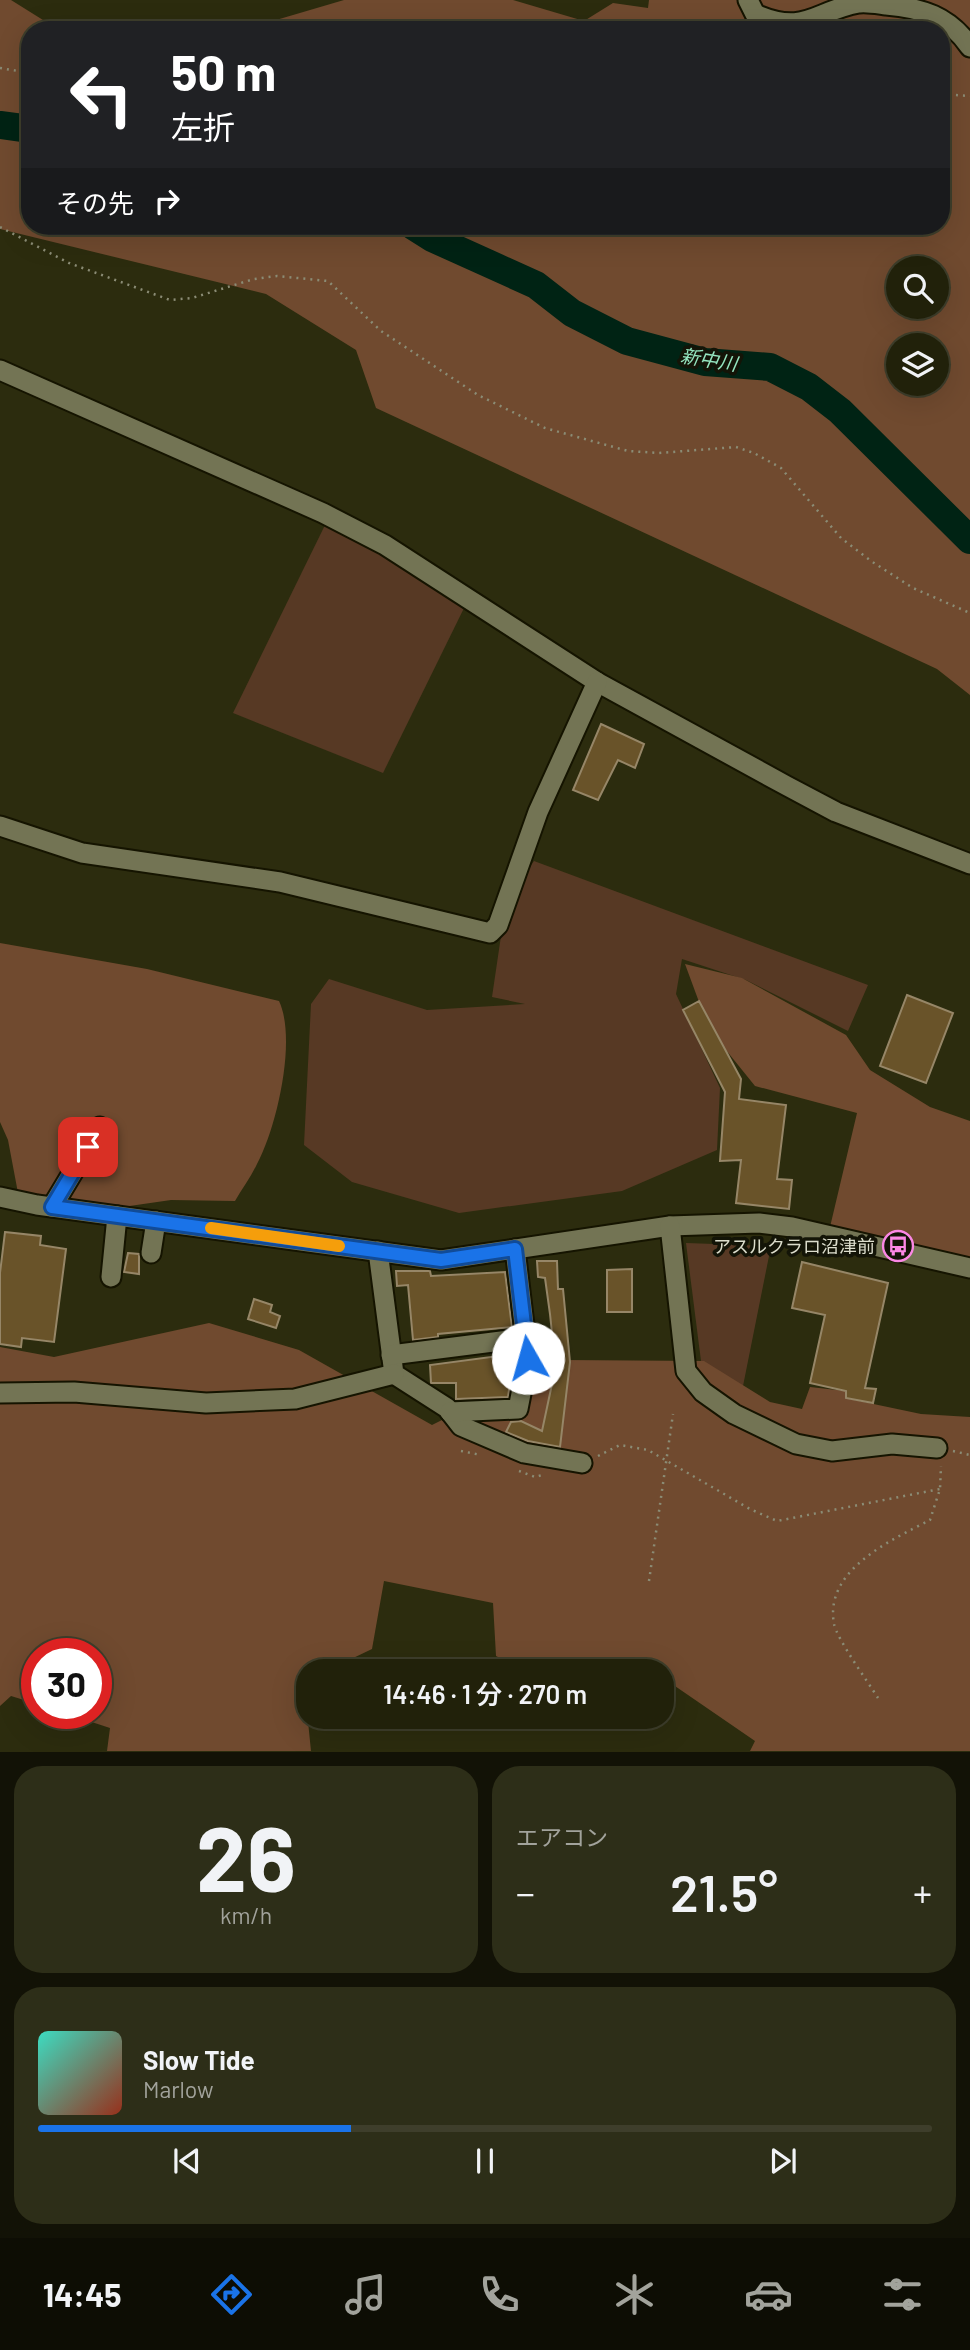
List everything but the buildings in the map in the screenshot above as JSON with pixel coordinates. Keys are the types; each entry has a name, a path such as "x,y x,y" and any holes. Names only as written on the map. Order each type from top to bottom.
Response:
{"street":[{"path":"748,0 755,14 771,21"},
{"path":"809,21 860,3 913,8 946,21"},
{"path":"950,25 970,47"},
{"path":"0,370 323,513 385,545 597,682 836,812 970,864"},
{"path":"0,826 82,853 280,882 490,933 498,925 538,812 597,682"},
{"path":"52,1207 100,1127"},
{"path":"0,1197 52,1207 441,1260 670,1226 759,1223 792,1227 970,1268"},
{"path":"111,1277 117,1216"},
{"path":"151,1253 156,1221"},
{"path":"670,1226 686,1371 703,1392 734,1414 796,1444 832,1451 892,1444 937,1448"},
{"path":"450,1412 518,1409 528,1358 515,1249"},
{"path":"378,1251 392,1364 450,1412 461,1426 524,1453 582,1463"},
{"path":"0,1393 74,1392 206,1403 295,1399 392,1364 526,1338"}],"path":[{"path":"0,68 21,72"},
{"path":"950,95 970,96"},
{"path":"0,227 69,263 170,300 192,298 254,279 277,276 328,281 381,331 478,395 545,428 628,451 659,453 736,447 754,453 781,468 841,538 871,561 913,588 970,613"},
{"path":"649,1581 673,1414"},
{"path":"582,1463 620,1445 648,1450 750,1509 777,1521 940,1489"},
{"path":"878,1698 834,1625 834,1603 847,1575 873,1550 930,1520 940,1489 941,1469 937,1448"},
{"path":"461,1451 488,1456"},
{"path":"513,1468 534,1477 547,1474"}],"shaded area":[{"path":"0,0 11,0 45,21 21,21 21,234 0,229"},
{"path":"344,0 513,0 584,21 272,21"},
{"path":"649,0 970,0 970,695 937,669 376,408 356,350 266,294 25,235 950,235 950,21 584,21 613,3 648,8"},
{"path":"327,521 466,604 383,773 233,713"},
{"path":"534,861 868,985 848,1031 746,980 682,959 676,994 720,1088 717,1150 622,1191 459,1213 352,1182 304,1145 311,1004 329,979 427,1010 525,1004 492,997 506,902"},
{"path":"0,943 147,969 279,1001 286,1037 277,1106 264,1148 235,1201 171,1200 88,1212 18,1193 8,1140 0,1122"},
{"path":"685,964 742,978 846,1035 870,1070 930,1107 970,1121 970,1260 830,1227 857,1113 755,1086 709,1029"},
{"path":"686,1243 771,1246 743,1386 701,1361"},
{"path":"209,1323 299,1350 432,1425 562,1360 704,1361 770,1402 802,1409 810,1387 846,1391 845,1398 921,1414 970,1417 970,1751 750,1751 755,1741 674,1685 674,1659 502,1659 496,1656 493,1603 384,1581 372,1649 351,1659 296,1659 296,1729 309,1729 311,1751 107,1751 112,1729 112,1638 21,1638 21,1699 11,1696 0,1706 0,1347 54,1357"}],"waterway":[{"name":"新中川","path":"0,125 21,128"},
{"name":"新中川","path":"427,235 536,285 572,313 627,341 705,362 770,367 809,387 840,411 970,540"}],"slow traffic":[{"path":"211,1228 339,1246"}],"place":[{"name":"アスルクラロ沼津前","path":"898,1246"}],"route":[{"path":"88,1147 52,1207 441,1260 515,1249 528,1358"}]}
